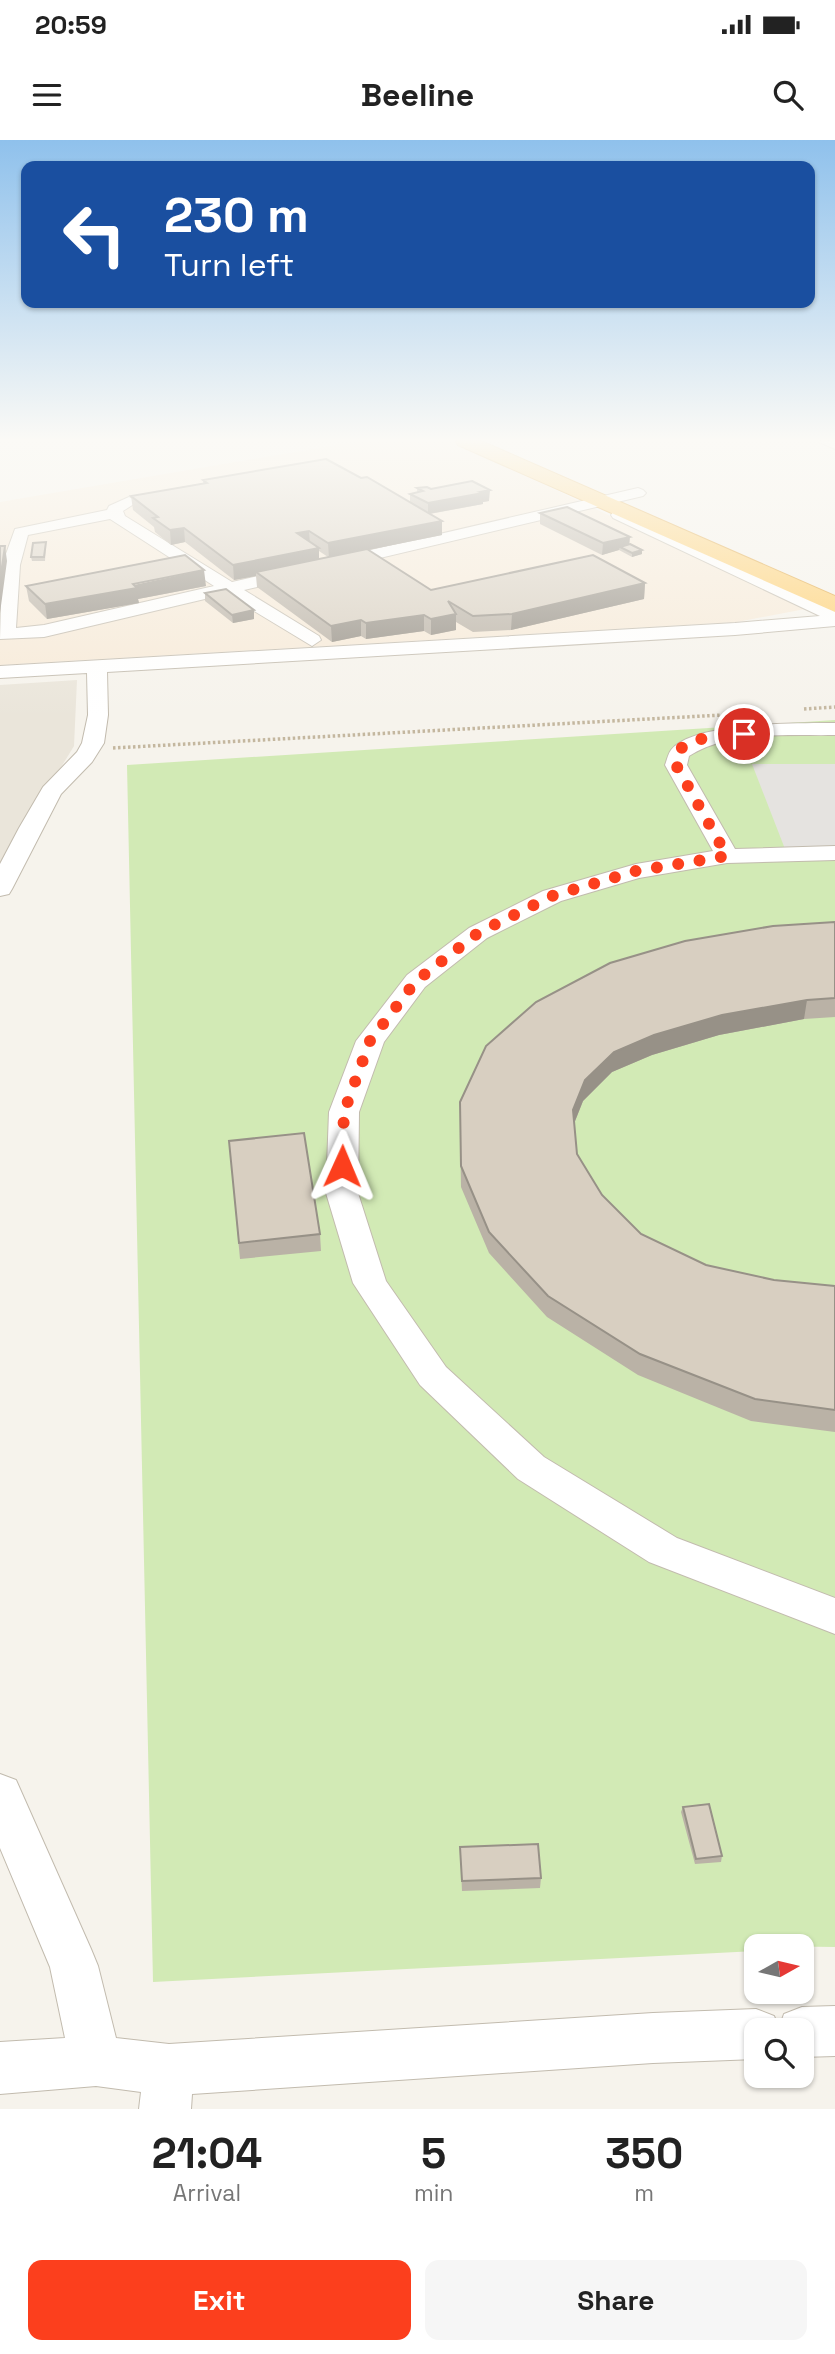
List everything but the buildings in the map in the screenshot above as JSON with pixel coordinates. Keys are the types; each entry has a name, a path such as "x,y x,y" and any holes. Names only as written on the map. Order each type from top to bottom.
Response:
{"highway":[{"path":"667,533 835,605"}],"street":[{"path":"21,533 7,558 6,635 44,631 467,533"},
{"path":"141,533 312,640"},
{"path":"659,533 835,618"},
{"path":"0,673 708,631 835,618"},
{"path":"0,889 27,832 52,790 90,749 97,727 97,667"},
{"path":"739,855 676,765 674,757 678,751 708,737 835,729"},
{"path":"739,855 697,762 699,756 716,747 728,745 835,738"},
{"path":"835,853 739,855 636,871 552,896 478,933 416,981 370,1041 344,1112 342,1194 370,1283 433,1377 531,1468 663,1550 835,1616"},
{"path":"0,1795 74,1966 96,2061"},
{"path":"814,2032 835,2031"},
{"path":"0,2068 96,2061 167,2089 653,2038 744,2034"}],"path":[{"path":"793,710 835,707"},
{"path":"90,749 723,715"}],"shaded area":[{"path":"0,533 646,533 805,609 737,622 0,665"},
{"path":"77,680 74,746 0,867 0,685"},
{"path":"752,764 835,764 835,851 785,849"}],"green space":[{"path":"835,720 835,1947 814,1947 814,1934 744,1934 744,1952 153,1982 127,765"}],"route":[{"path":"342,1166 344,1112 370,1041 416,981 478,933 552,896 636,871 727,856 674,757 685,746 708,737 744,734"}]}
